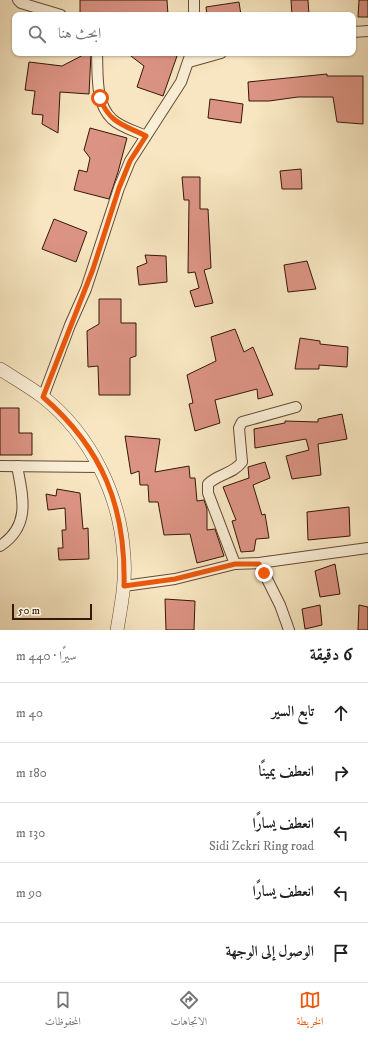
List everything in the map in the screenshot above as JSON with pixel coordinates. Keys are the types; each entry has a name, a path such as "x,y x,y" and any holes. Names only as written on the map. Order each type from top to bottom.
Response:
{"street":[{"path":"18,0 21,3 51,12"},
{"path":"194,0 194,12"},
{"path":"356,32 368,31"},
{"path":"97,56 100,98 105,111 113,120 146,136"},
{"path":"43,397 88,282 119,188 130,161 171,100 181,82 190,57"},
{"path":"0,369 43,397 73,426 87,445 113,495 120,523 124,558 124,586 118,630"},
{"path":"235,564 208,493 208,484 214,479 237,469 242,462 239,428 242,422 296,407"},
{"path":"0,466 98,467"},
{"path":"0,546 10,539 20,526 23,509 18,466"},
{"path":"124,586 175,579 235,564 259,564 368,548"},
{"path":"259,564 280,605 289,630"}],"building":[{"path":"80,0 167,0 168,12 80,12"},
{"path":"291,0 308,0 309,12 292,12"},
{"path":"359,0 368,0 368,17 358,17"},
{"path":"239,2 241,12 207,12 206,7"},
{"path":"81,56 91,56 89,94 60,92 58,133 42,124 43,115 32,114 35,91 25,90 29,62 62,66"},
{"path":"131,56 177,56 163,96 137,87 144,66"},
{"path":"327,74 327,76 363,76 363,124 337,122 333,97 298,97 269,101 249,101 248,82"},
{"path":"210,99 243,104 241,123 208,118"},
{"path":"90,128 127,138 109,199 74,190 79,170 87,172 90,158 84,150"},
{"path":"301,169 302,189 282,189 280,171"},
{"path":"182,177 200,177 200,209 208,209 211,268 204,270 213,303 195,307 190,291 199,288 195,272 188,273 189,200 184,200"},
{"path":"54,219 87,232 76,262 42,249"},
{"path":"145,255 166,256 167,282 139,285 137,267 147,263"},
{"path":"307,261 316,289 288,292 284,265"},
{"path":"99,299 121,299 121,323 136,323 136,356 130,358 130,395 99,395 98,366 88,367 87,331 99,324"},
{"path":"235,329 244,352 253,347 273,395 258,399 257,389 215,400 220,423 195,431 189,404 193,403 187,375 216,361 211,337"},
{"path":"300,338 320,341 320,344 348,347 347,367 319,365 319,369 295,369"},
{"path":"0,408 19,408 19,433 32,433 32,455 0,455"},
{"path":"342,414 347,439 318,444 321,475 292,479 286,456 309,450 306,439 255,448 254,429 285,423 285,421 318,422 318,419"},
{"path":"125,436 160,439 155,472 189,466 190,478 195,478 197,501 204,500 207,509 207,530 215,529 224,556 197,563 190,534 164,535 158,502 149,502 148,485 140,485 139,471 131,474"},
{"path":"265,462 270,478 253,485 262,515 265,514 269,538 256,539 254,551 241,552 232,521 236,520 223,487 249,478 248,467"},
{"path":"57,489 80,493 83,529 88,528 89,559 59,560 58,548 63,548 62,530 66,530 65,508 48,510 46,494 56,496"},
{"path":"349,507 350,536 308,540 307,512"},
{"path":"335,564 340,594 320,597 315,571"},
{"path":"165,599 195,601 194,630 166,630"},
{"path":"320,605 322,625 305,629 302,609"},
{"path":"359,605 368,607 368,630 358,630"}],"route":[{"path":"100,98 105,111 113,120 146,136 130,161 119,188 86,289 43,397 73,426 87,445 113,495 120,523 124,558 124,586 175,579 200,574 235,564 259,564 264,573"}]}
